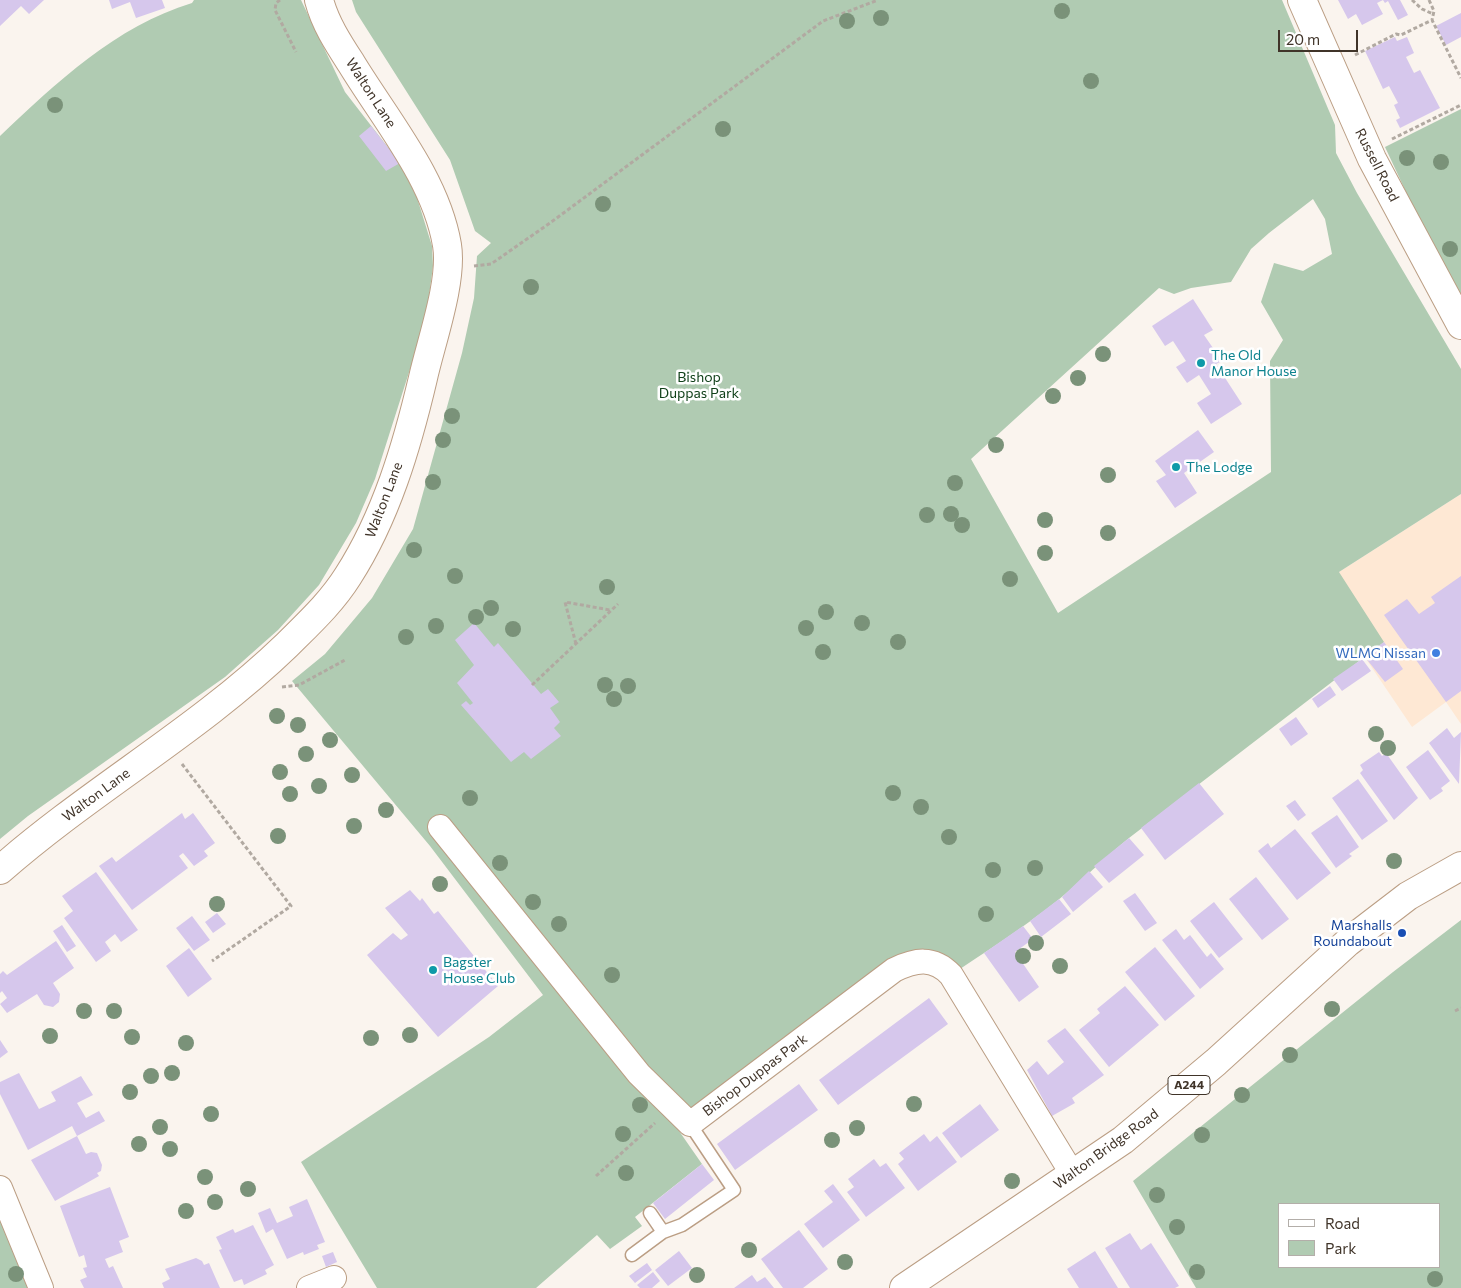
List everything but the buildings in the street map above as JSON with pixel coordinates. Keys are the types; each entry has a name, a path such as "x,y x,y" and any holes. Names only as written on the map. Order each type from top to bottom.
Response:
{"main road":[{"name":"Walton Lane","path":"0,870 43,832 166,744 235,691 272,659 325,608 348,577 367,544 392,481 414,413 446,282 447,247 439,215 409,151 377,106 330,29 319,0"},
{"name":"Russell Road","path":"1302,0 1372,159 1461,325"},
{"name":"Walton Bridge Road","path":"904,1288 1123,1140 1170,1102 1348,942 1408,896 1461,866"}],"street":[{"name":"Bishop Duppas Park","path":"440,827 639,1074 674,1106 690,1124 894,970 911,962 930,962 944,968 951,975 1073,1175"},
{"path":"0,1188 41,1288"},
{"path":"309,1288 334,1278"}],"lane":[{"path":"632,1255 663,1232 682,1225 734,1190 690,1124"},
{"path":"650,1213 663,1232"}],"path":[{"path":"280,0 276,3 275,10 296,52"},
{"path":"473,267 491,264 550,224 822,21 878,0"},
{"path":"1412,0 1422,9 1433,14"},
{"path":"1429,0 1433,14 1432,20 1461,78"},
{"path":"1358,63 1355,55 1396,34 1401,36 1432,20"},
{"path":"1387,131 1391,140 1461,105"},
{"path":"576,644 565,602 611,610"},
{"path":"532,685 618,604"},
{"path":"279,687 299,685 345,660"},
{"path":"166,744 291,906 212,961"},
{"path":"1454,1011 1461,1008"},
{"path":"596,1176 674,1106"}],"shaded area":[{"path":"1461,494 1461,724 1446,702 1412,727 1364,656 1339,572"}],"green space":[{"path":"194,0 301,0 345,92 400,163 414,188 432,246 433,266 426,319 375,479 356,523 319,585 278,630 225,677 28,816 0,839 0,136 88,58 138,26 164,13 192,3"},
{"name":"Bishop Duppas Park","path":"352,0 1282,0 1335,125 1336,153 1357,193 1461,369 1461,494 1339,572 1384,642 1129,838 1057,901 1005,939 951,975 911,962 690,1124 677,1128 702,1164 635,1217 642,1226 610,1249 597,1235 536,1288 377,1288 301,1162 489,1037 543,995 430,846 292,681 325,654 372,598 413,529 462,353 474,298 477,256 491,243 475,231 450,160 356,12","holes":["1313,199 1325,219 1332,254 1303,271 1274,263 1261,302 1283,340 1270,361 1271,472 1058,613 971,459 1159,288 1174,294 1191,288 1231,282 1251,249"]},
{"path":"1461,109 1461,296 1421,224 1385,147"},
{"path":"1461,920 1461,1288 1196,1288 1133,1181 1393,972"},
{"path":"0,1216 29,1288 0,1288"}],"place":[{"name":"The Old Manor House","path":"1201,363"},
{"name":"The Lodge","path":"1176,467"},
{"name":"WLMG Nissan","path":"1436,653"},
{"name":"Marshalls Roundabout","path":"1402,933"},
{"name":"Bagster House Club","path":"433,970"}]}
